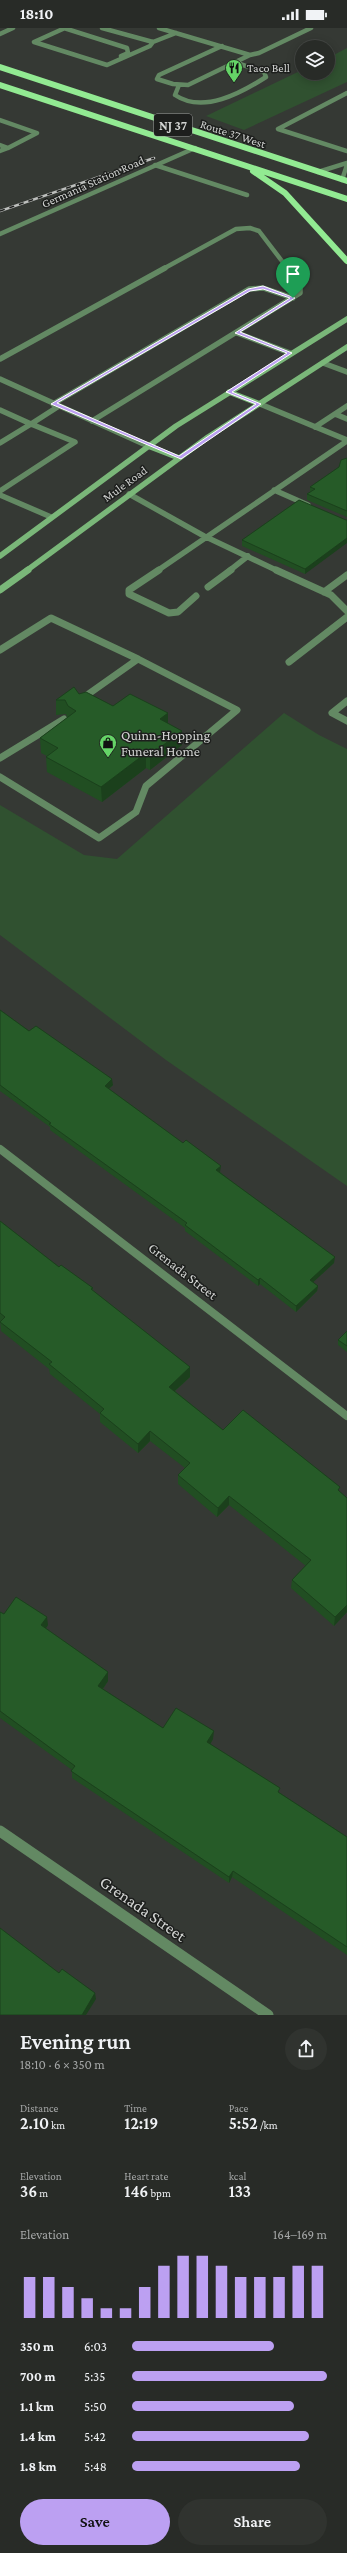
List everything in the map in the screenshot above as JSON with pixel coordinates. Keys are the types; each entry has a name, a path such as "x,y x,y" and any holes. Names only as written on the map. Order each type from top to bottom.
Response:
{"highway":[{"name":"Route 37 West","path":"0,67 344,181"},
{"name":"Route 37 West","path":"0,85 242,163 347,199"},
{"path":"242,163 285,193 347,261"}],"main road":[{"name":"Mule Road","path":"0,556 148,446 290,353 347,319"},
{"name":"Mule Road","path":"0,590 179,458 347,347"},
{"path":"229,392 260,404"},
{"path":"148,446 179,458"}],"street":[{"path":"0,34 13,28"},
{"path":"62,53 80,53 108,60 114,59 128,51 120,46 64,28 34,42 62,53 107,65 150,46 153,42 176,33"},
{"path":"102,28 153,42"},
{"path":"159,28 250,55"},
{"path":"222,46 159,75 157,79 180,85 188,85 311,28"},
{"path":"180,85 176,94 178,98 193,102 211,102 266,77 264,72 236,63"},
{"path":"347,93 278,129 347,151"},
{"path":"0,120 37,133 0,151"},
{"path":"0,145 8,148"},
{"name":"Germania Station Road","path":"0,234 195,148"},
{"path":"318,172 347,164 344,181"},
{"path":"156,166 246,195"},
{"path":"0,359 236,229 250,228 259,231 300,285 300,293 92,421"},
{"path":"0,442 31,424 56,405 249,290 263,288 293,298"},
{"path":"237,333 290,353"},
{"path":"323,363 347,372"},
{"path":"0,379 148,446"},
{"path":"260,404 347,440"},
{"path":"315,427 347,406"},
{"path":"0,410 75,442 0,491"},
{"path":"335,414 347,419"},
{"path":"196,596 178,612 169,613 129,594 129,590 204,536 347,440"},
{"path":"274,490 318,509"},
{"path":"129,494 204,536 324,592 344,606 347,611"},
{"path":"0,495 51,517"},
{"path":"208,587 248,556"},
{"path":"324,592 347,575"},
{"path":"289,662 347,617"},
{"path":"0,650 51,618 138,658 237,710 146,786 136,812 99,838 0,777"},
{"path":"82,705 87,695 138,658"},
{"path":"347,701 332,713 347,721"},
{"path":"0,758 64,719"},
{"name":"Grenada Street","path":"0,1149 347,1416"},
{"name":"Grenada Street","path":"0,1830 268,2015"}],"green space":[{"path":"347,48 347,82 244,130 206,116 295,73 295,80 335,80 335,54"},
{"path":"284,713 319,735 347,749 347,1186 166,1060 0,935 0,805 84,855 117,859"}],"building":[{"path":"347,458 347,511 307,494 315,489 310,487 339,467 341,460"},
{"path":"299,500 347,520 347,538 305,569 242,540"},
{"name":"Quinn-Hopping Funeral Home","path":"74,687 79,694 86,692 113,706 130,694 168,713 160,719 182,731 150,755 146,753 101,787 46,757 58,748 40,738 76,711 68,706 65,700 56,700"},
{"path":"0,1010 29,1031 36,1026 112,1079 105,1086 183,1143 186,1140 221,1166 216,1170 335,1257 310,1280 318,1286 296,1306 260,1278 258,1280 185,1225 187,1223 49,1124 51,1123 0,1085"},
{"path":"0,1221 59,1267 61,1265 93,1288 91,1289 190,1367 169,1387 223,1430 243,1410 340,1487 338,1490 347,1498 347,1605 335,1617 292,1580 311,1560 229,1496 218,1508 178,1475 190,1463 150,1431 138,1444 100,1413 104,1409 49,1364 52,1362 0,1322 5,1317 0,1313"},
{"path":"347,1331 347,1346 338,1340"},
{"path":"16,1597 47,1617 41,1625 108,1672 98,1686 163,1728 176,1708 214,1731 207,1742 280,1788 278,1792 347,1837 347,1947 233,1871 229,1877 71,1771 75,1766 0,1711 0,1612 4,1614"},
{"path":"0,1928 59,1973 62,1969 95,1993 82,2015 0,2015"}],"railway":[{"path":"0,211 154,158"}],"place":[{"name":"Taco Bell","path":"234,83"},
{"name":"Quinn-Hopping Funeral Home","path":"108,758"}],"route":[{"path":"255,288 269,289 293,298 237,333 290,353 229,392 260,404 208,437 179,458 53,404 249,290 255,288"}]}
